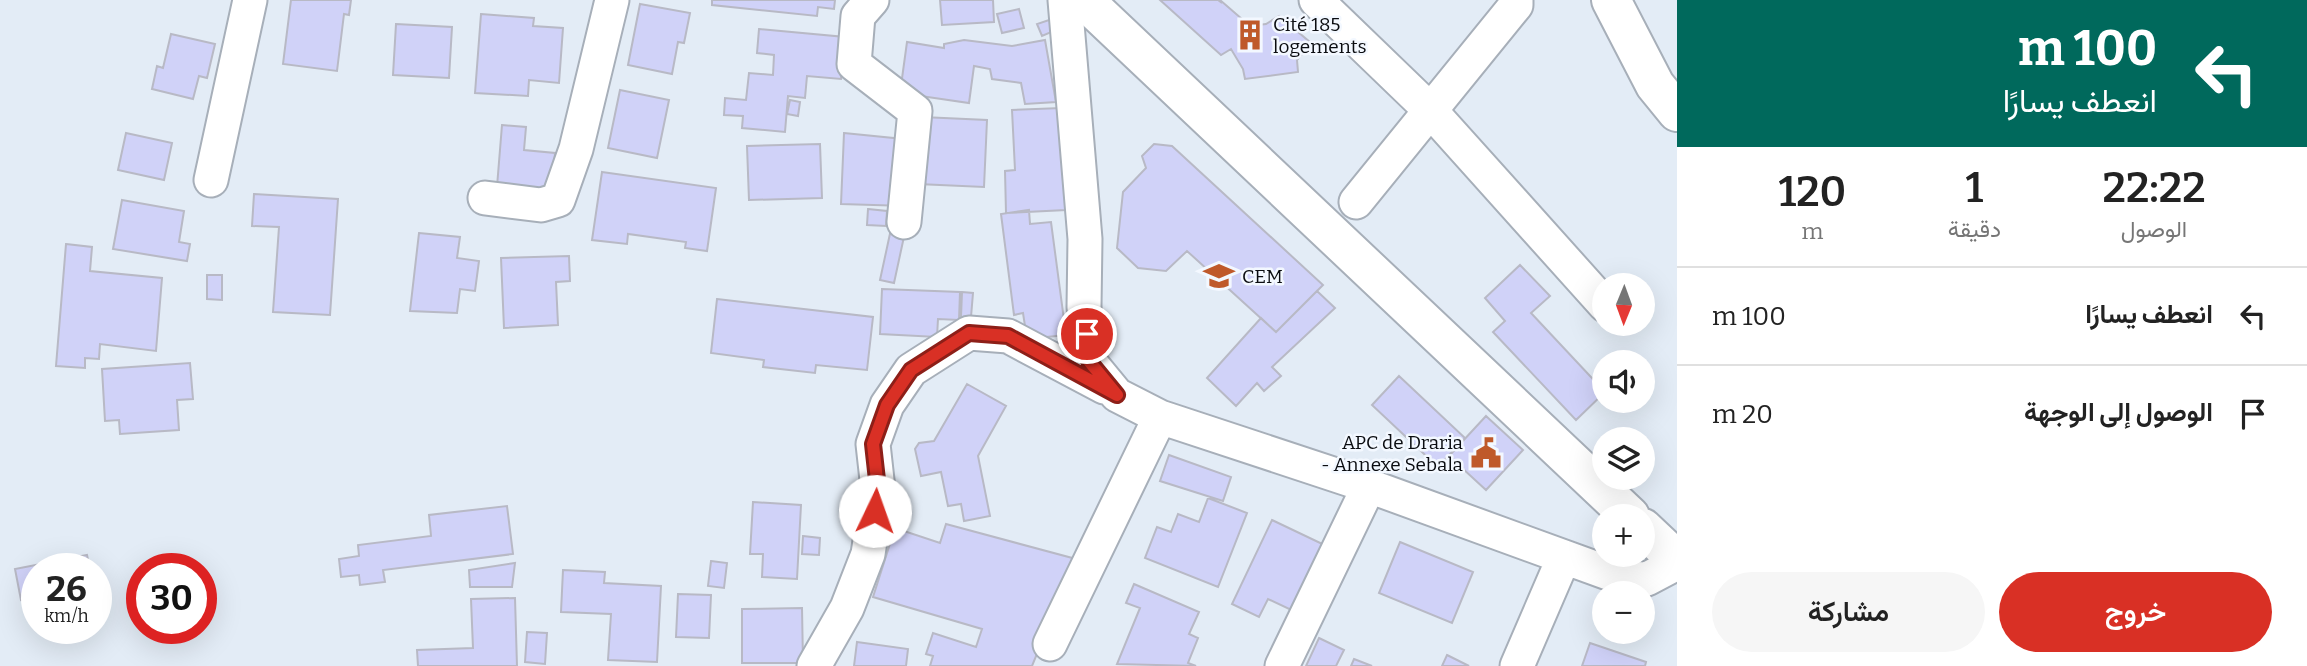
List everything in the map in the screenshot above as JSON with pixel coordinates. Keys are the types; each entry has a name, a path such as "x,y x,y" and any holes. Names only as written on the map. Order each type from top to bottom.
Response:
{"main road":[{"path":"1084,0 1617,504"},
{"path":"1611,0 1655,85 1677,112"},
{"path":"1655,540 1677,561"}],"street":[{"path":"211,180 250,0"},
{"path":"485,198 541,205 558,200 576,149 612,0"},
{"path":"872,0 858,16 854,64 915,111 904,222"},
{"path":"1065,0 1085,239 1084,307 1089,361 1117,395"},
{"path":"1316,0 1429,109 1592,291"},
{"path":"1356,202 1516,5 1516,0"},
{"path":"814,666 847,608 868,554 878,489 873,444 887,405 911,370 969,333 1008,336 1160,417 1369,486 1622,578 1647,579 1677,561"},
{"path":"1050,644 1160,417"},
{"path":"1282,666 1369,486"},
{"path":"1517,666 1564,557"}],"building":[{"path":"291,0 351,0 349,15 344,14 337,71 283,64"},
{"path":"712,0 835,0 834,9 818,7 817,16 712,5"},
{"path":"940,0 993,0 994,22 942,25"},
{"name":"Cité 185 logements","path":"1160,0 1218,0 1222,3 1220,0 1250,26 1266,24 1279,16 1311,43 1297,60 1298,72 1245,79 1243,69 1231,49 1221,55"},
{"path":"640,4 690,13 684,43 678,42 672,74 628,65"},
{"path":"1019,9 1024,28 1002,33 997,14"},
{"path":"481,14 534,18 533,26 563,28 559,83 529,80 528,96 475,93"},
{"path":"1052,19 1056,30 1042,36 1037,24"},
{"path":"396,24 452,27 449,78 393,75"},
{"path":"759,29 845,37 841,79 807,76 805,98 788,96 785,132 742,128 743,116 724,115 725,98 746,100 749,73 773,75 774,55 757,53"},
{"path":"171,34 215,44 207,78 199,76 193,99 152,89 157,66 163,68"},
{"path":"964,40 1012,46 1045,40 1056,102 1025,104 1021,83 992,79 990,69 974,66 969,103 900,93 907,42 944,48 944,44"},
{"path":"620,90 669,100 657,158 608,148"},
{"path":"790,100 800,102 798,116 787,114"},
{"path":"1061,108 1066,210 1006,213 1005,171 1015,170 1012,110"},
{"path":"922,117 987,120 984,187 918,184"},
{"path":"502,125 526,127 524,150 555,153 551,203 496,199"},
{"path":"126,133 172,143 164,180 118,170"},
{"path":"844,133 913,140 906,206 841,204"},
{"path":"820,144 822,198 749,200 747,146"},
{"path":"1154,144 1172,146 1323,285 1276,332 1187,251 1166,271 1138,268 1117,248 1123,192 1146,168 1142,156"},
{"path":"602,172 716,188 707,251 685,248 686,242 628,234 627,244 592,240"},
{"path":"254,194 338,199 330,315 273,312 279,227 252,226"},
{"path":"122,200 184,211 179,242 190,244 187,261 113,249"},
{"path":"868,209 887,211 886,226 867,225"},
{"path":"1029,210 1030,224 1051,222 1066,335 1027,339 1023,313 1014,315 1001,214"},
{"path":"891,229 905,232 894,283 880,280"},
{"path":"419,233 460,237 457,258 479,261 475,291 460,289 457,313 410,311"},
{"path":"66,244 92,247 90,271 162,278 156,351 100,344 99,359 85,358 85,368 56,366"},
{"path":"569,256 570,281 556,282 558,325 504,328 501,258"},
{"path":"1520,265 1550,296 1531,313 1592,378 1592,405 1576,420 1493,332 1505,321 1485,298"},
{"path":"207,275 222,275 222,300 207,299"},
{"path":"882,289 960,292 959,320 938,319 937,337 880,334"},
{"path":"1317,291 1335,308 1272,367 1281,376 1264,391 1257,383 1236,406 1207,378 1261,318 1276,332"},
{"path":"962,292 973,293 971,317 961,317"},
{"path":"717,299 873,317 867,370 816,365 815,373 763,367 764,360 711,353"},
{"path":"190,363 193,399 177,400 179,430 120,434 119,420 105,421 102,369"},
{"path":"1399,376 1465,438 1438,467 1372,405"},
{"path":"967,384 1006,406 978,456 990,516 964,521 961,504 948,506 941,472 921,476 915,449 919,443 934,441"},
{"name":"APC de Draria - Annexe Sebala","path":"1486,416 1523,450 1486,490 1449,456"},
{"path":"1169,455 1231,477 1223,501 1160,481"},
{"path":"1208,498 1247,513 1218,587 1145,558 1157,527 1171,532 1178,514 1199,522"},
{"path":"753,502 801,505 797,579 762,577 763,554 750,554"},
{"path":"507,506 513,554 383,570 385,582 360,585 359,575 341,577 339,559 359,556 358,545 431,536 429,515"},
{"path":"1272,520 1335,550 1304,616 1268,599 1259,617 1232,604"},
{"path":"946,524 1076,559 1032,666 930,666 933,656 926,654 933,633 976,647 982,629 873,597 895,528 940,543"},
{"path":"803,536 820,538 819,555 802,554"},
{"path":"1400,542 1473,572 1452,623 1379,593"},
{"path":"711,561 727,563 724,588 708,586"},
{"path":"515,563 512,587 470,587 469,570"},
{"path":"21,568 21,600 15,569"},
{"path":"563,570 605,572 604,583 661,586 657,662 608,660 611,614 561,612"},
{"path":"1134,584 1199,612 1189,634 1198,638 1188,663 1196,666 1117,664 1140,608 1126,603"},
{"path":"678,594 711,595 709,638 676,637"},
{"path":"515,598 517,666 418,666 417,650 473,648 471,599"},
{"path":"802,608 803,663 742,663 742,609"},
{"path":"527,632 547,633 545,664 525,662"},
{"path":"1319,638 1344,650 1336,666 1306,666"},
{"path":"857,642 908,649 906,666 854,666"},
{"path":"1590,643 1646,662 1645,666 1582,666"},
{"path":"1447,655 1469,666 1442,666"},
{"path":"1354,659 1372,666 1351,666"}],"place":[{"name":"Cité 185 logements","path":"1250,35"},
{"name":"CEM","path":"1219,276"},
{"name":"APC de Draria - Annexe Sebala","path":"1486,453"}],"route":[{"path":"875,511 878,489 873,444 887,405 911,370 969,333 1008,336 1117,395 1089,361 1087,334"}]}
